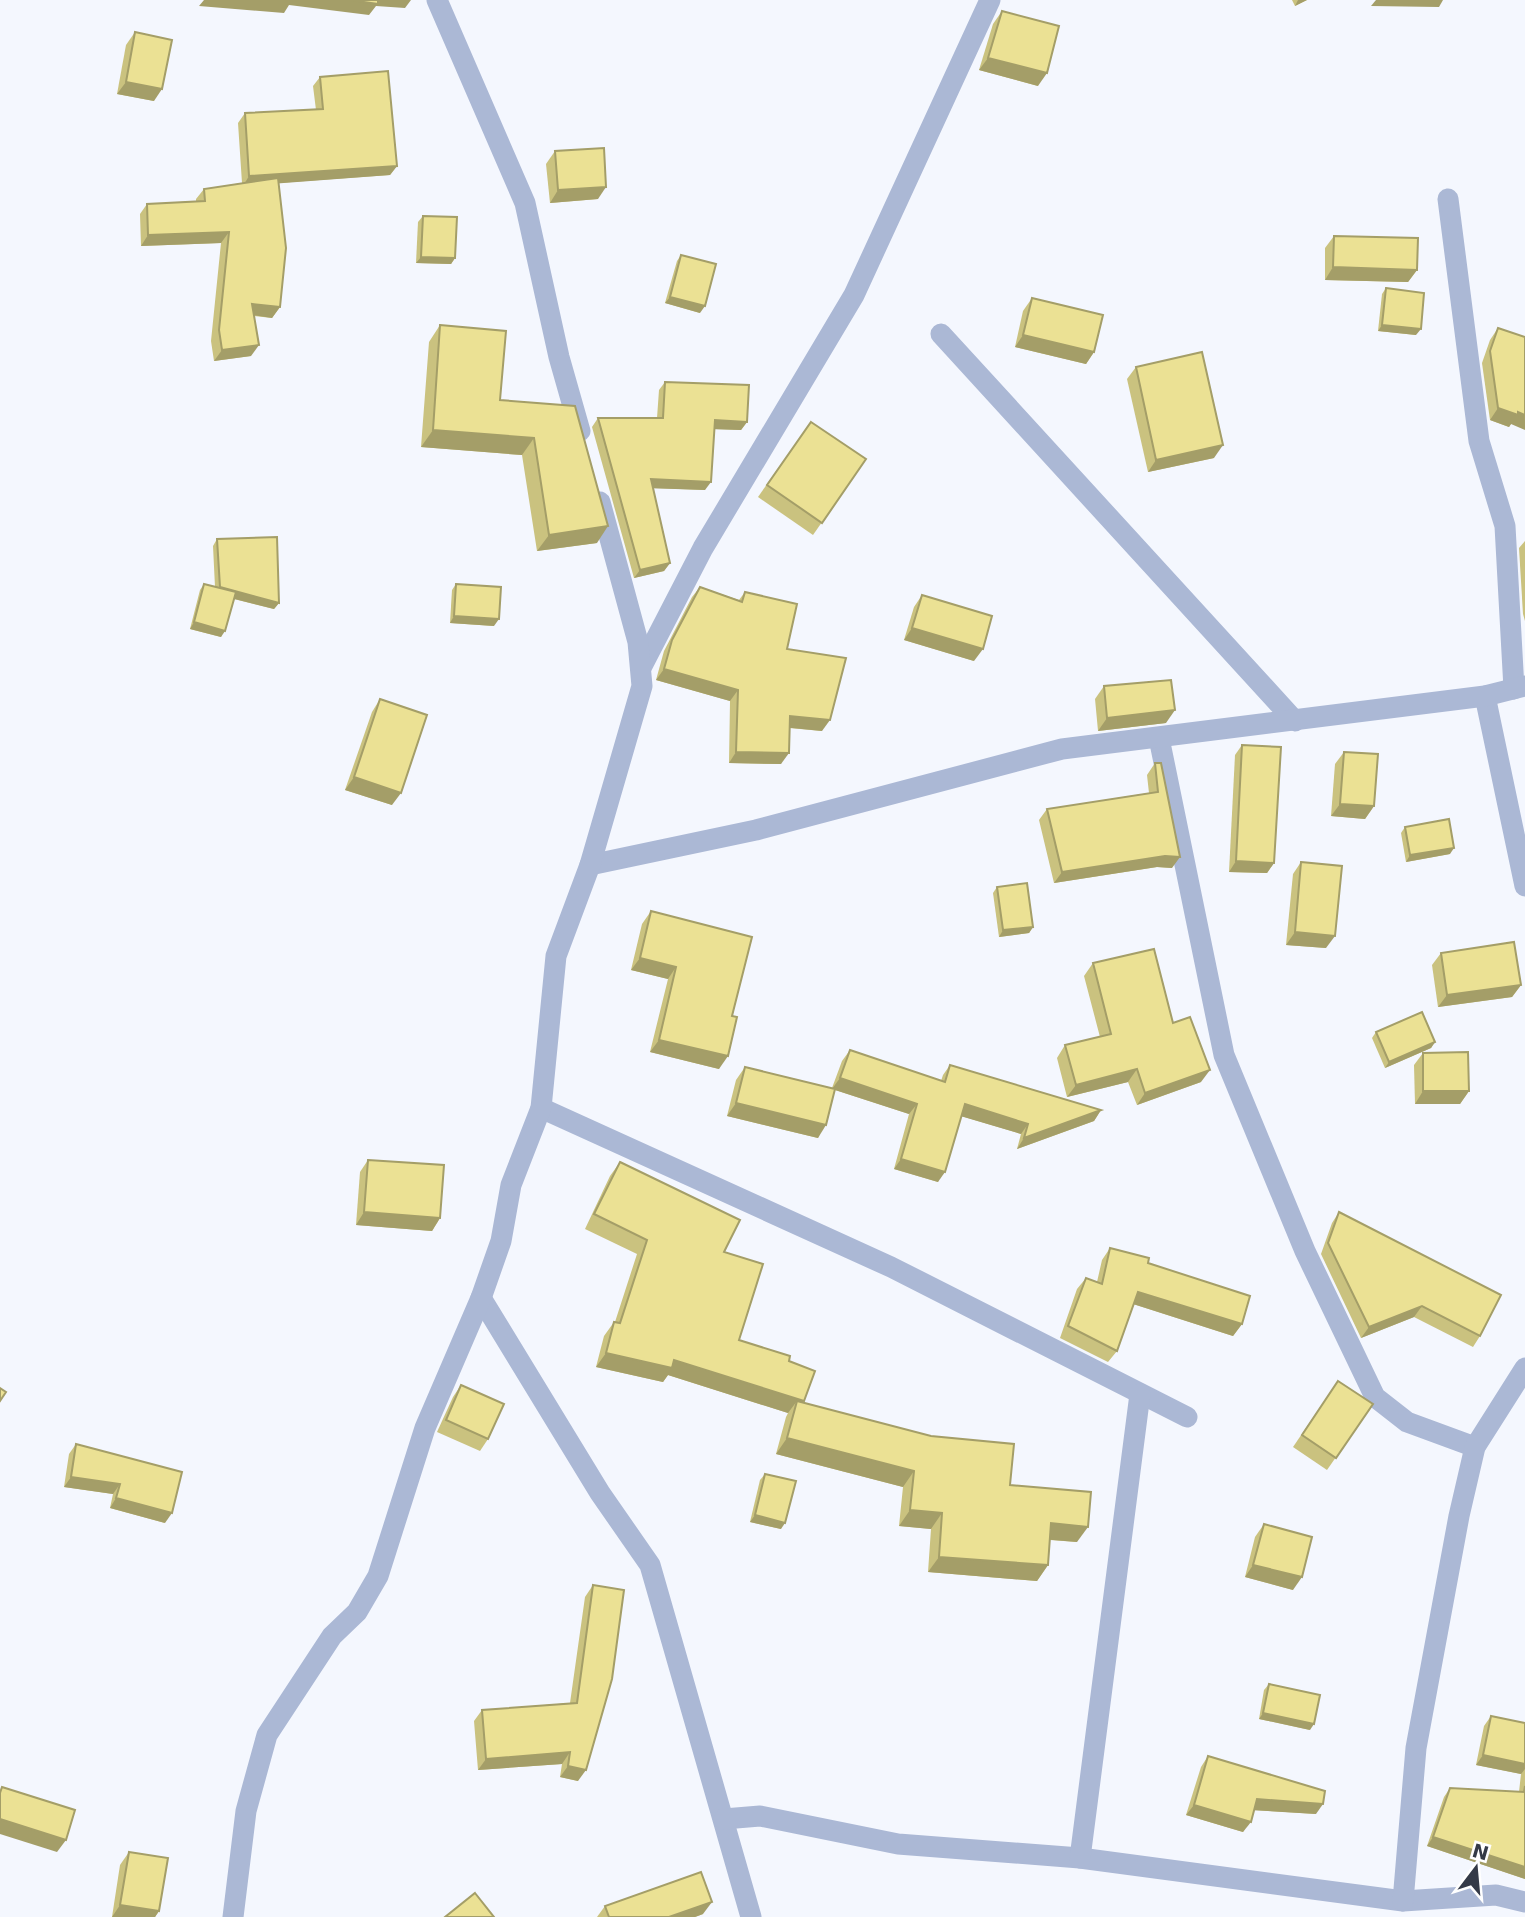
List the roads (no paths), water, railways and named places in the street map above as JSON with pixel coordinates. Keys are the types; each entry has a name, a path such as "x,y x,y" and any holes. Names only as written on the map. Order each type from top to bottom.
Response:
{"street":[{"path":"437,0 525,203 559,357 584,448"},
{"path":"642,666 703,548 854,295 990,0"},
{"path":"590,865 756,830 1062,748 1295,721 1485,696 1519,688 1505,526 1479,441 1448,199"},
{"path":"941,334 1295,721"},
{"path":"233,1917 246,1811 267,1735 332,1636 357,1612 377,1576 425,1429 481,1298 501,1241 511,1185 541,1108 556,956 590,865 642,687 642,666 595,487"},
{"path":"1485,696 1525,886"},
{"path":"1159,738 1224,1055 1305,1251 1375,1397 1407,1422 1475,1447"},
{"path":"541,1108 891,1267 1187,1417"},
{"path":"481,1298 600,1493 650,1565 751,1917"},
{"path":"1403,1901 1416,1748 1475,1447 1525,1368"},
{"path":"1080,1858 1140,1394"},
{"path":"724,1819 760,1816 898,1844 1080,1858 1403,1901 1496,1895 1525,1902"}]}
